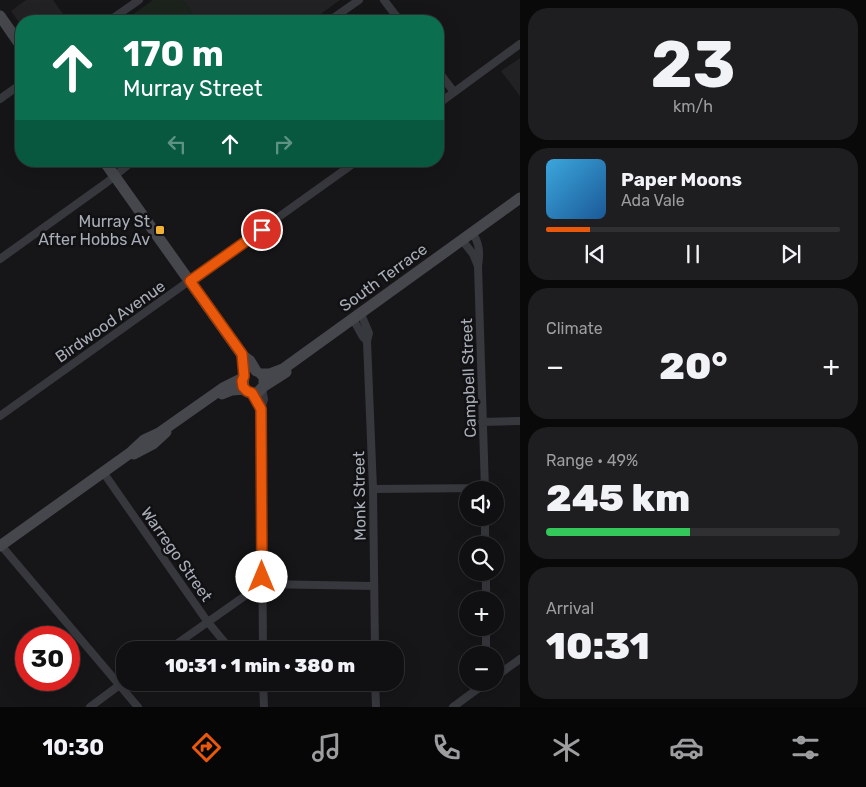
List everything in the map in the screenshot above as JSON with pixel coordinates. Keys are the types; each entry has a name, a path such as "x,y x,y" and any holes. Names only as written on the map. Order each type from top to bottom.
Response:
{"main road":[{"path":"0,16 15,37"},
{"path":"108,167 242,354 250,361 264,380 252,385 242,354"},
{"name":"South Terrace","path":"252,385 250,372 270,374 283,369 316,344 358,318 464,243 520,198"},
{"name":"South Terrace","path":"474,235 520,207"},
{"name":"South Terrace","path":"1,547 104,474 149,437 158,433 223,388 252,385 322,350 332,339 358,318"}],"street":[{"path":"118,15 139,0"},
{"path":"338,15 359,0"},
{"path":"384,0 395,15"},
{"path":"444,100 520,44"},
{"path":"444,79 454,92"},
{"path":"0,99 15,88"},
{"path":"0,259 125,167"},
{"name":"Birdwood Avenue","path":"0,416 349,167"},
{"name":"Campbell Street","path":"474,235 480,256 478,266 485,481"},
{"name":"Campbell Street","path":"464,243 473,254 478,266"},
{"name":"Monk Street","path":"358,318 369,333 367,341 374,488 375,641"},
{"path":"252,385 264,399 261,409 263,641"},
{"path":"482,422 520,421"},
{"name":"Warrego Street","path":"104,474 207,621 224,641"},
{"path":"374,488 459,489"},
{"path":"1,547 116,676"},
{"path":"180,641 262,584 374,586"},
{"path":"504,670 520,659"},
{"path":"90,707 116,688"},
{"path":"127,691 138,707"},
{"path":"263,691 264,707"},
{"path":"376,691 376,707"},
{"path":"453,707 475,691"}],"shaded area":[{"path":"26,0 53,0 64,15 15,15 15,17 11,11"},
{"path":"153,0 183,0 194,15 132,15"},
{"path":"183,0 340,0 319,15 194,15"},
{"path":"520,58 520,96 501,71"}],"place":[{"name":"Murray St After Hobbs Av","path":"160,230"}],"route":[{"path":"262,230 190,281 242,354 243,387 252,393 261,409 262,577"}]}
